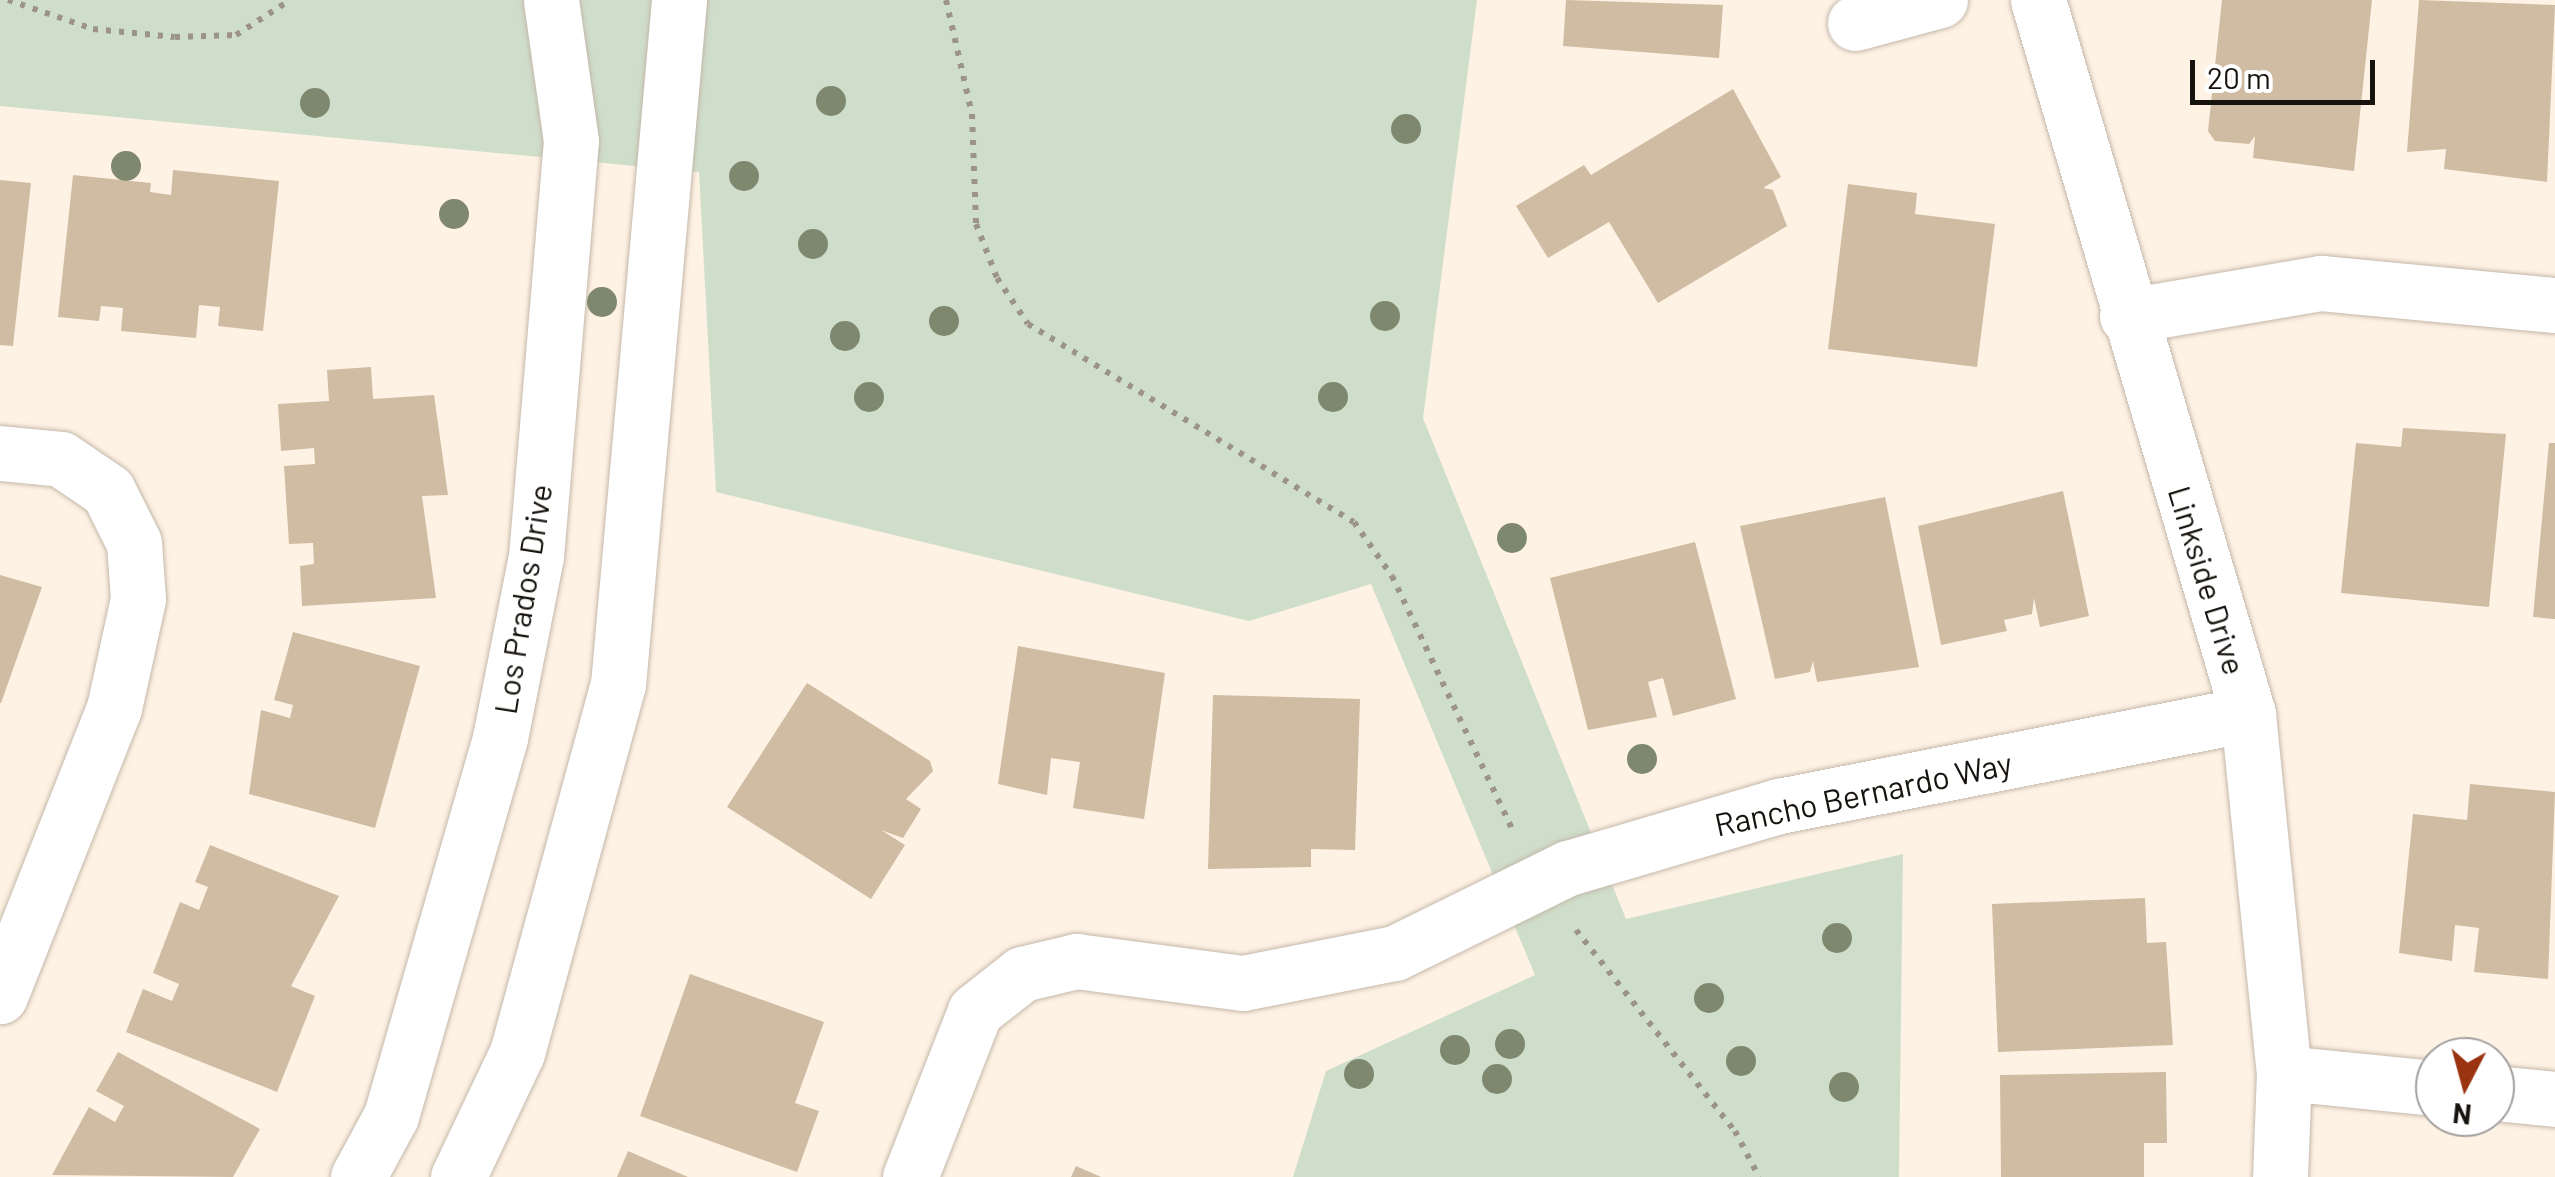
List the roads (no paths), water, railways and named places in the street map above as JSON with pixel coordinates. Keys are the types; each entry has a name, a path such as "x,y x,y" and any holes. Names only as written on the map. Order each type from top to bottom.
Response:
{"street":[{"name":"Los Prados Drive","path":"358,1177 391,1116 500,738 536,557 571,141 551,0"},
{"path":"458,1177 517,1052 618,684 679,0"},
{"path":"1855,23 1940,0"},
{"name":"Linkside Drive","path":"2038,0 2127,316 2248,714 2284,1073 2280,1177"},
{"path":"2127,316 2322,283 2555,305"},
{"path":"0,453 61,459 108,491 134,544 138,599 114,708 0,996"},
{"name":"Rancho Bernardo Way","path":"910,1177 975,1010 1022,974 1076,961 1243,983 1395,953 1538,883 1779,806 2248,714"},
{"path":"2284,1073 2415,1086"},
{"path":"2515,1095 2555,1099"}]}
